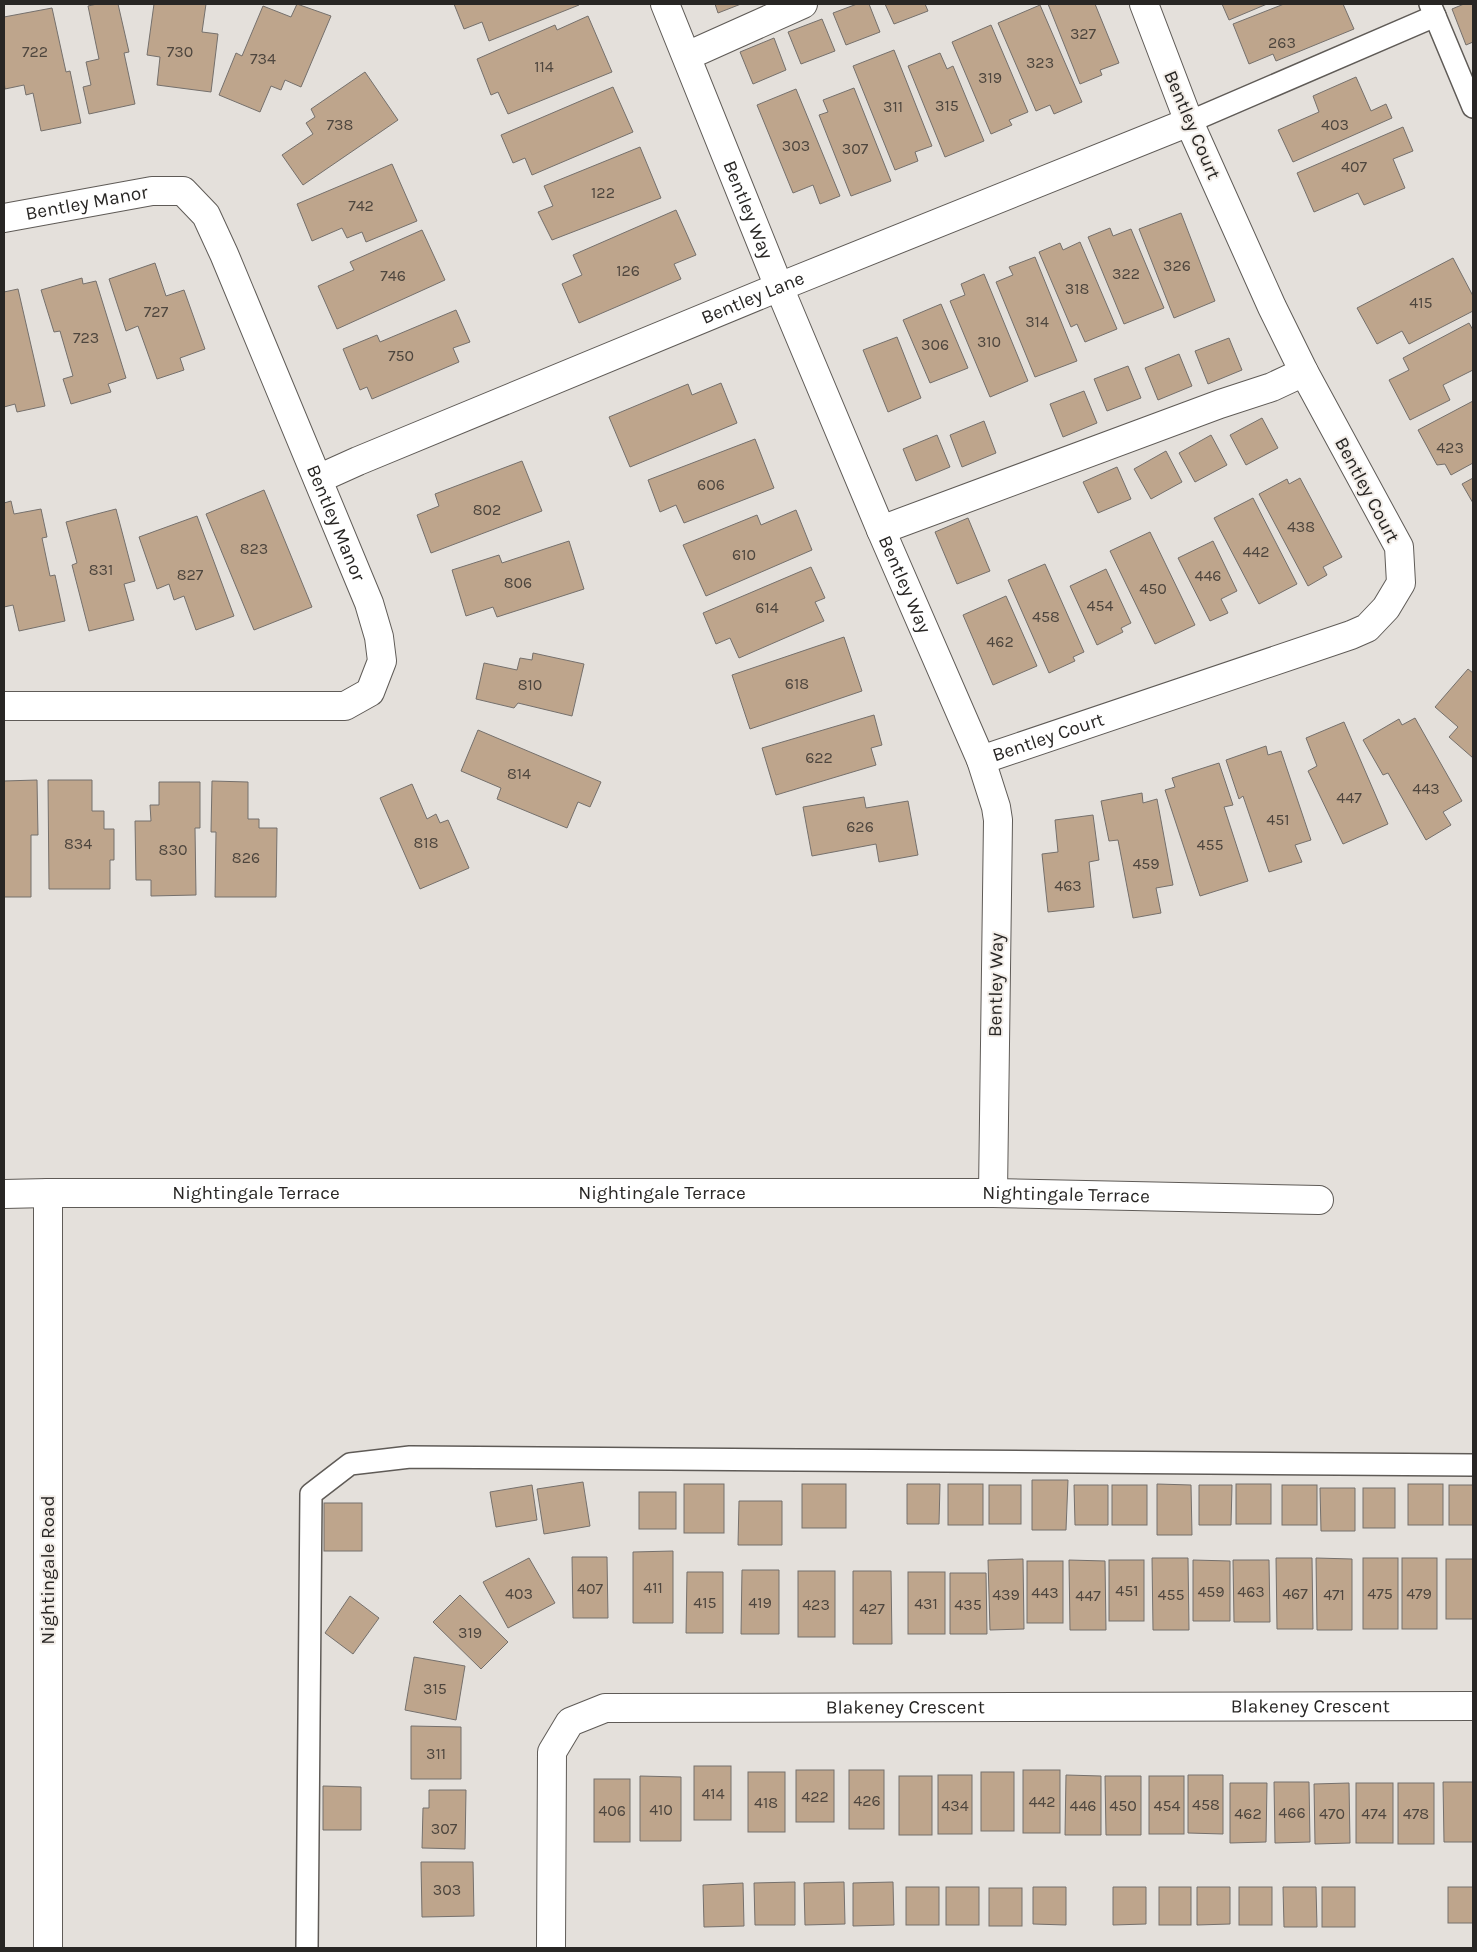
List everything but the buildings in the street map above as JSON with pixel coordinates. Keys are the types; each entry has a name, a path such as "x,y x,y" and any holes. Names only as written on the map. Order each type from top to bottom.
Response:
{"street":[{"name":"Bentley Way","path":"665,4 779,287 881,530 981,760 996,807 998,820 993,1193"},
{"path":"687,56 803,4"},
{"name":"Bentley Court","path":"981,760 1351,635 1367,628 1386,608 1401,583 1399,548 1304,372 1188,122 1144,4"},
{"name":"Bentley Lane","path":"318,479 358,460 779,287 1188,122"},
{"name":"Bentley Manor","path":"4,218 152,191 183,191 206,215 369,603 379,637 382,661 370,692 345,706 4,706"},
{"path":"881,530 1193,414 1272,387 1304,372"},
{"name":"Nightingale Road","path":"48,1193 48,1948"},
{"name":"Nightingale Terrace","path":"4,1194 993,1193 1319,1200"},
{"name":"Blakeney Crescent","path":"551,1948 552,1752 570,1722 605,1708 1473,1706"}],"lane":[{"path":"1188,122 1432,10 1473,107"},
{"path":"307,1948 311,1494 350,1464 410,1457 1473,1466"}]}
